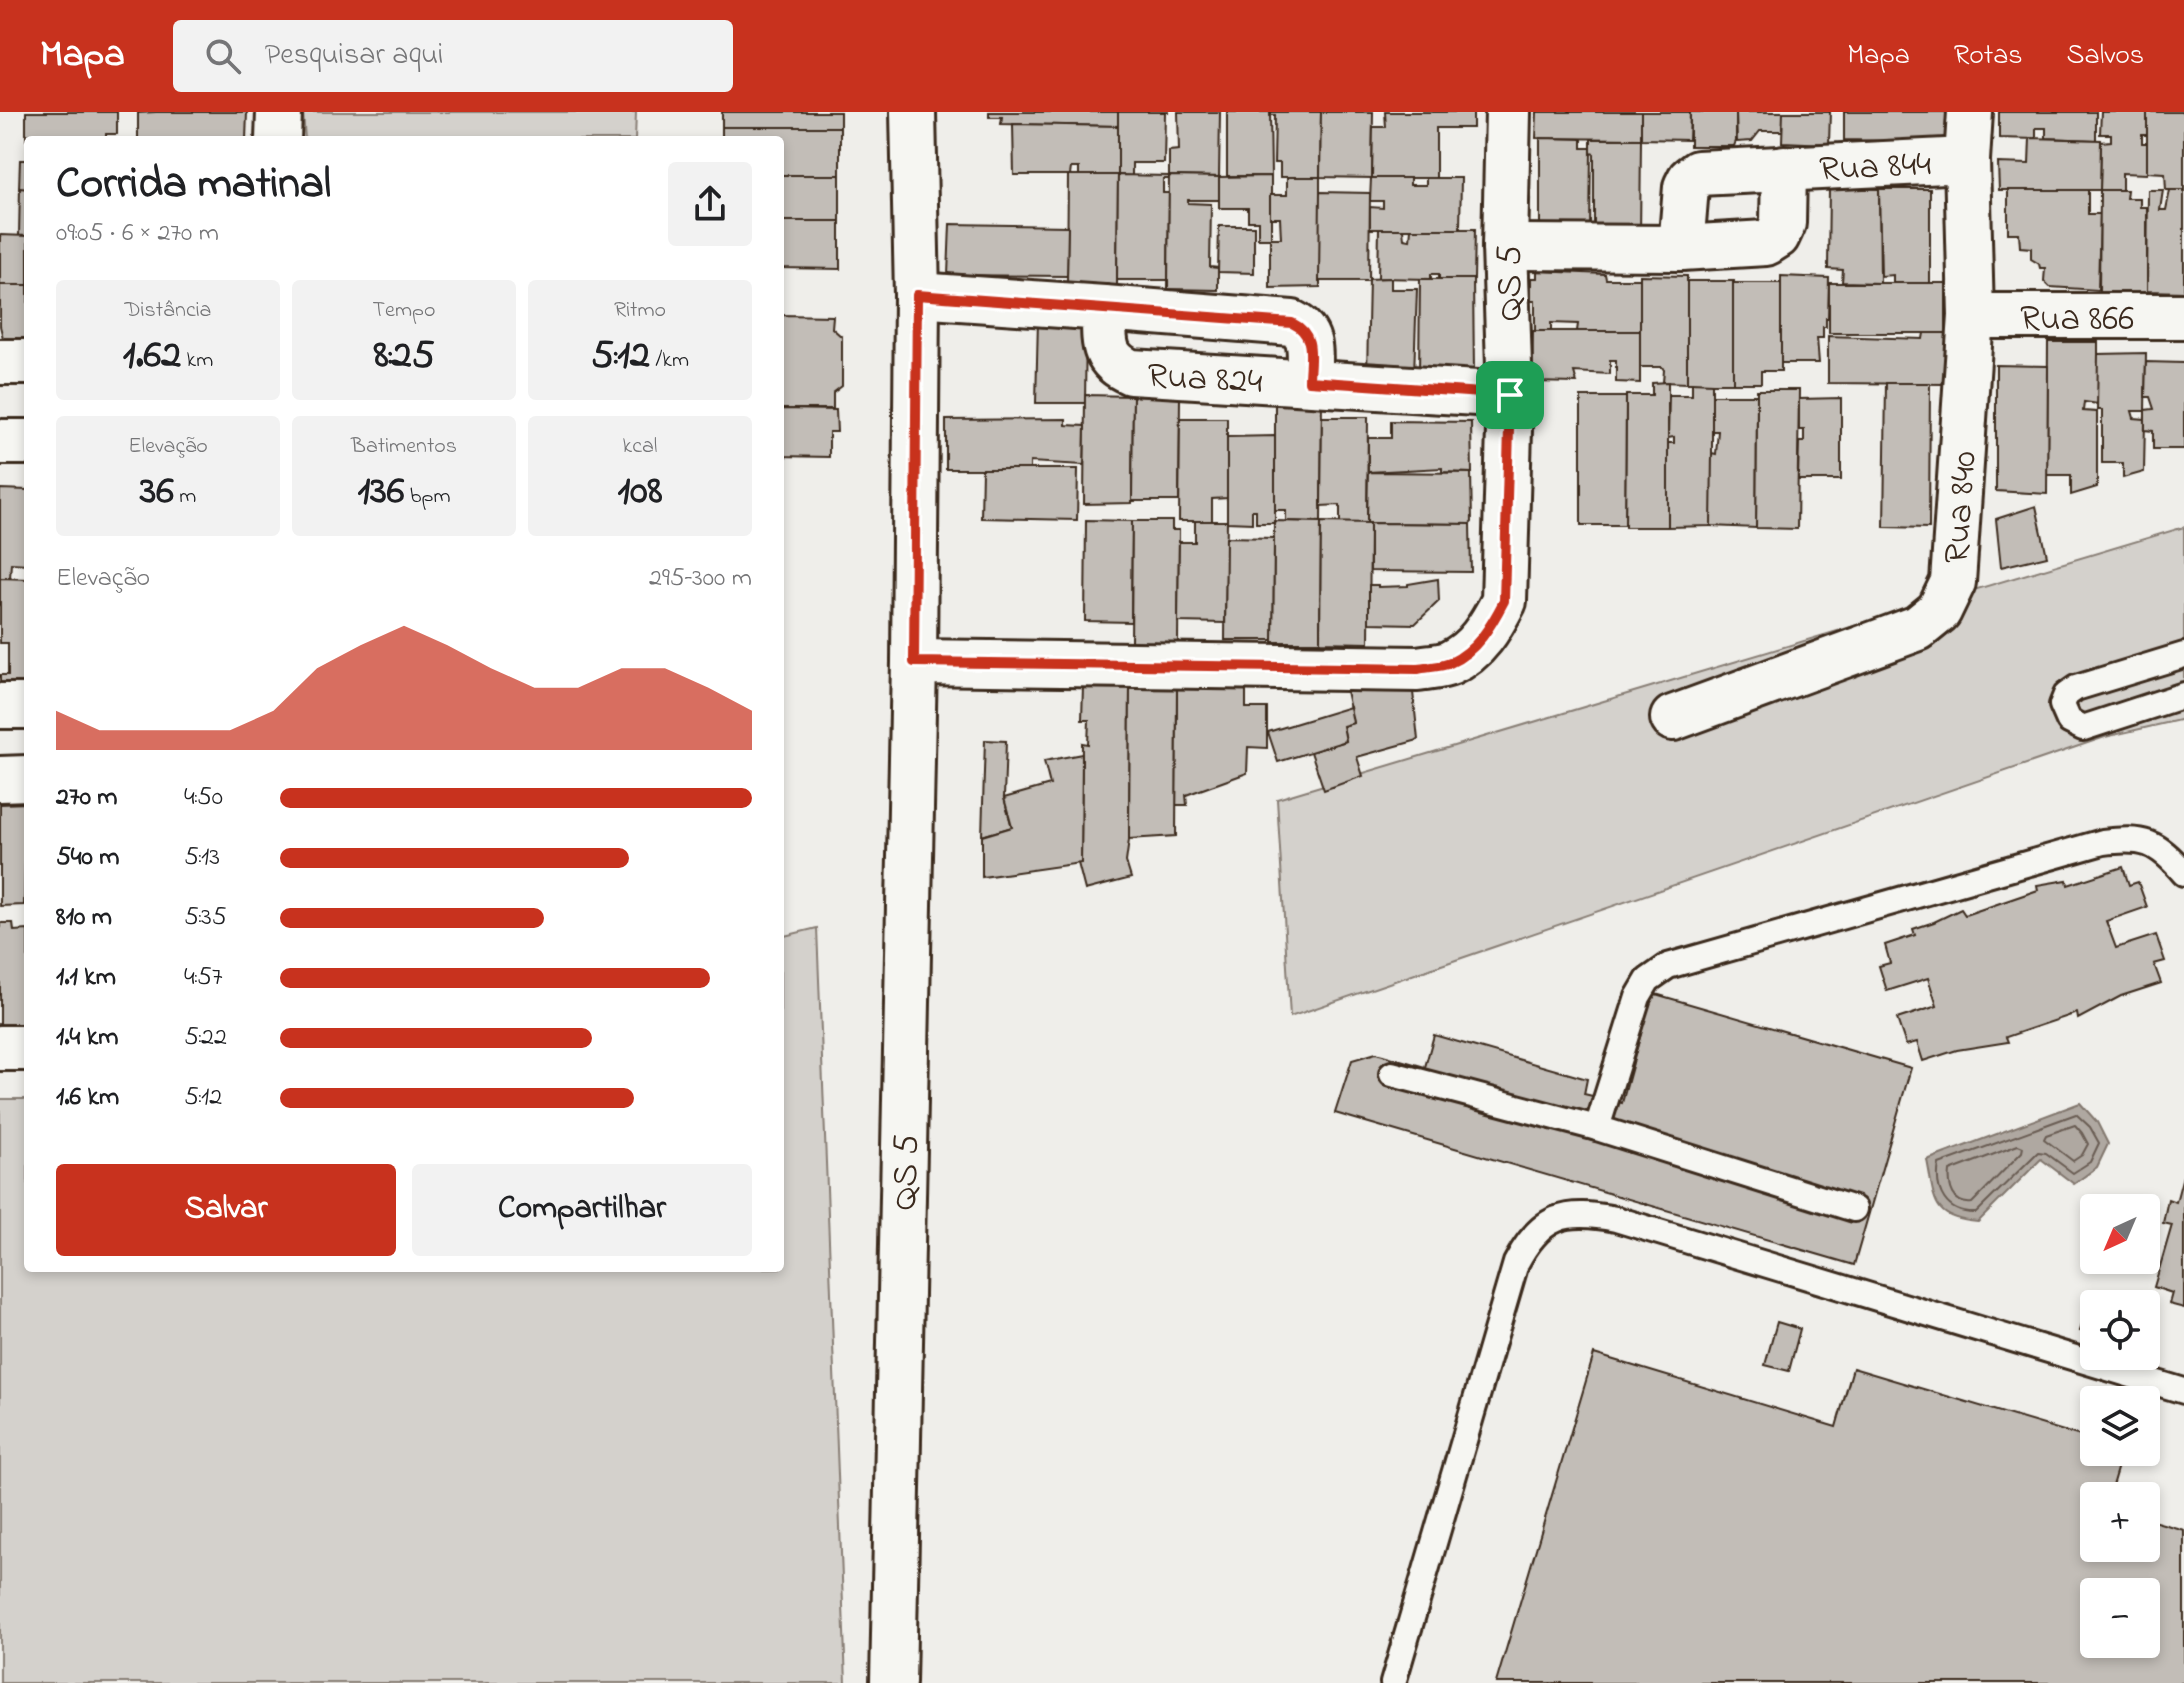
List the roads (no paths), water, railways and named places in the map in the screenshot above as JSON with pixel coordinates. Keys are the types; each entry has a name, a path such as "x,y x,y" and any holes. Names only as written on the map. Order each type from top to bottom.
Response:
{"street":[{"path":"278,136 279,112"},
{"name":"QS 5","path":"893,1683 914,662 917,295 913,112"},
{"name":"QS 5","path":"914,662 1418,669 1449,664 1473,647 1490,628 1504,601 1510,395 1505,247 1508,112"},
{"name":"Rua 840","path":"1673,718 1918,628 1939,611 1953,582 1971,316 1967,160 1970,112"},
{"name":"Rua 844","path":"1681,248 1686,187 1698,173 1967,160"},
{"name":"Rua 844","path":"1505,247 1681,248 1766,243 1777,236 1783,223 1784,168"},
{"name":"Rua 824","path":"917,295 1292,323 1303,329 1309,338 1309,381"},
{"name":"Rua 824","path":"1104,308 1106,354 1115,366 1131,372 1510,395"},
{"name":"Rua 866","path":"1971,316 2184,316"},
{"path":"0,362 24,362"},
{"path":"0,442 24,442"},
{"path":"0,706 24,706"},
{"path":"0,779 24,778"},
{"path":"0,1048 24,1048"}],"lane":[{"path":"2184,655 2076,688 2066,695 2062,705 2069,721 2083,728 2184,695"},
{"path":"1597,1128 1638,997 1648,980 1668,966 2103,842 2134,838 2168,854 2184,873"},
{"path":"1392,1074 1597,1128 1854,1209"},
{"path":"1393,1683 1516,1263 1528,1241 1546,1223 1567,1214 1586,1213 1616,1219 2184,1391"}],"water":[{"path":"2080,1103 2097,1122 2108,1144 2097,1167 2074,1184 2041,1159 1978,1222 1951,1217 1943,1212 1934,1196 1927,1160"}]}
